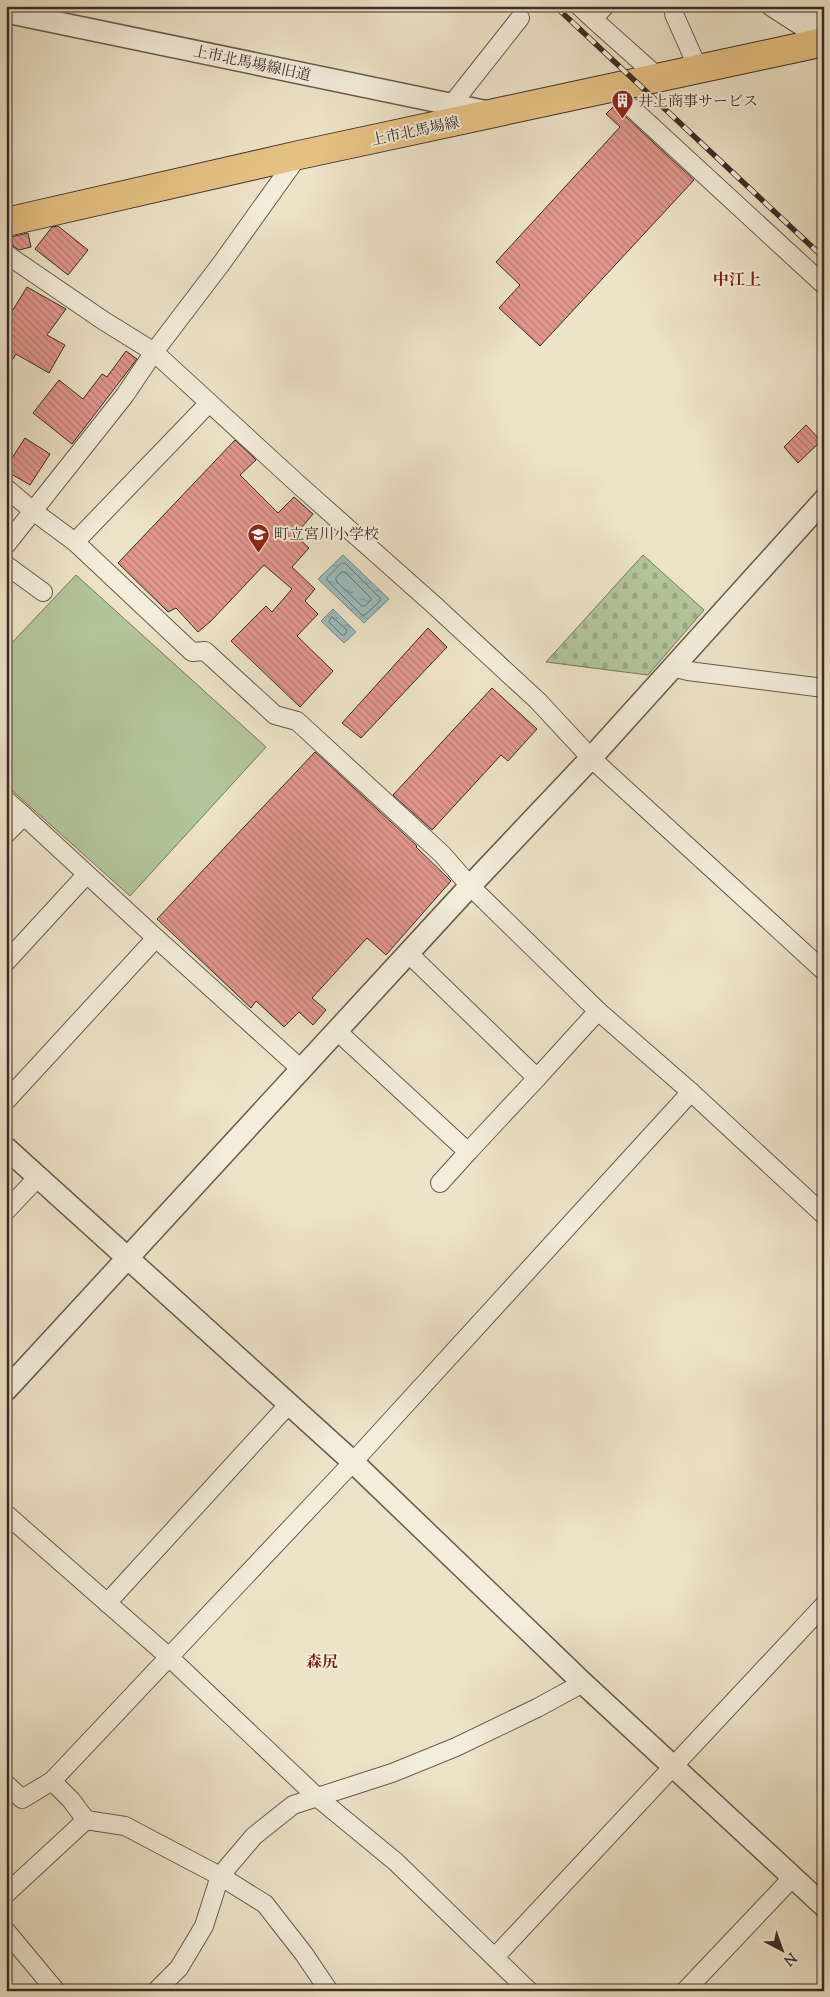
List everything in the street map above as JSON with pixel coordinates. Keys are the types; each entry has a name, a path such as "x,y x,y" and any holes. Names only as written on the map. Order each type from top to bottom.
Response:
{"main road":[{"name":"上市北馬場線","path":"6,222 299,155 497,114 610,87 824,42"}],"street":[{"path":"579,6 649,68 654,78"},
{"path":"593,19 605,6"},
{"path":"770,6 824,42"},
{"path":"798,6 824,27"},
{"name":"上市北馬場線旧道","path":"6,12 497,114"},
{"path":"674,14 698,68"},
{"path":"452,104 520,18"},
{"path":"610,87 824,285"},
{"path":"6,545 125,395 154,352 222,264 299,155"},
{"path":"6,254 104,321 154,352 434,604 538,701 591,758 824,971"},
{"path":"75,542 210,403"},
{"path":"6,488 75,542 192,652 205,651 275,715 296,721 442,854 470,886 598,1011 691,1092 824,1215"},
{"path":"6,1390 470,886 591,758 824,500"},
{"path":"6,565 43,592"},
{"path":"672,667 688,671 824,688"},
{"path":"6,800 302,1070"},
{"path":"6,834 24,816"},
{"path":"6,962 86,875"},
{"path":"6,1101 156,938"},
{"path":"409,954 537,1078"},
{"path":"440,1184 598,1011"},
{"path":"336,1031 468,1152"},
{"path":"6,1784 22,1799 52,1781 353,1462 691,1092"},
{"path":"6,1148 353,1462 583,1682 824,1906"},
{"path":"6,1211 39,1176"},
{"path":"107,1603 288,1404"},
{"path":"6,1514 169,1657 317,1797 396,1862 529,1991"},
{"path":"495,1957 824,1605"},
{"path":"156,1991 179,1968 204,1926 220,1876 254,1836 293,1805 392,1773 456,1747 538,1708 583,1682"},
{"path":"52,1781 71,1800 86,1820 125,1826 220,1876 264,1904 304,1954 329,1991"},
{"path":"6,1894 86,1820"},
{"path":"685,1991 793,1877"},
{"path":"6,1931 56,1991"}],"green space":[{"path":"643,555 704,610 648,675 546,662"},
{"path":"76,575 266,747 130,896 6,785 6,649"}],"water":[{"path":"343,555 389,599 364,623 318,579"},
{"path":"333,609 356,632 344,643 321,621"}],"building":[{"path":"614,106 694,180 540,346 499,308 520,285 496,262 620,127 606,114"},
{"path":"58,226 88,250 68,275 35,249 52,227"},
{"path":"28,233 31,247 19,250 13,246 11,237"},
{"path":"27,287 66,309 47,335 65,345 49,373 16,354 6,370 6,321"},
{"path":"126,351 137,359 72,444 33,413 59,380 83,399 102,374 107,377"},
{"path":"806,425 821,441 798,463 784,447"},
{"path":"25,438 50,454 30,485 6,471 6,467"},
{"path":"235,440 256,460 240,475 278,513 294,497 313,514 295,535 309,548 292,567 315,589 305,601 318,614 297,636 333,671 300,707 231,641 266,606 272,612 292,589 264,565 211,621 198,632 176,608 168,612 118,563"},
{"path":"428,628 447,647 361,738 342,723"},
{"path":"492,688 537,729 508,761 501,755 432,830 393,795"},
{"path":"315,752 417,846 451,881 386,955 367,938 312,998 326,1010 313,1025 299,1012 284,1027 256,1001 251,1008 157,919"}],"railway":[{"path":"555,6 824,258"}],"place":[{"name":"井上商事サービス","path":"622,120"},
{"name":"町立宮川小学校","path":"258,553"}],"district":[{"name":"中江上","path":"737,279"},
{"name":"森尻","path":"322,1661"}]}
